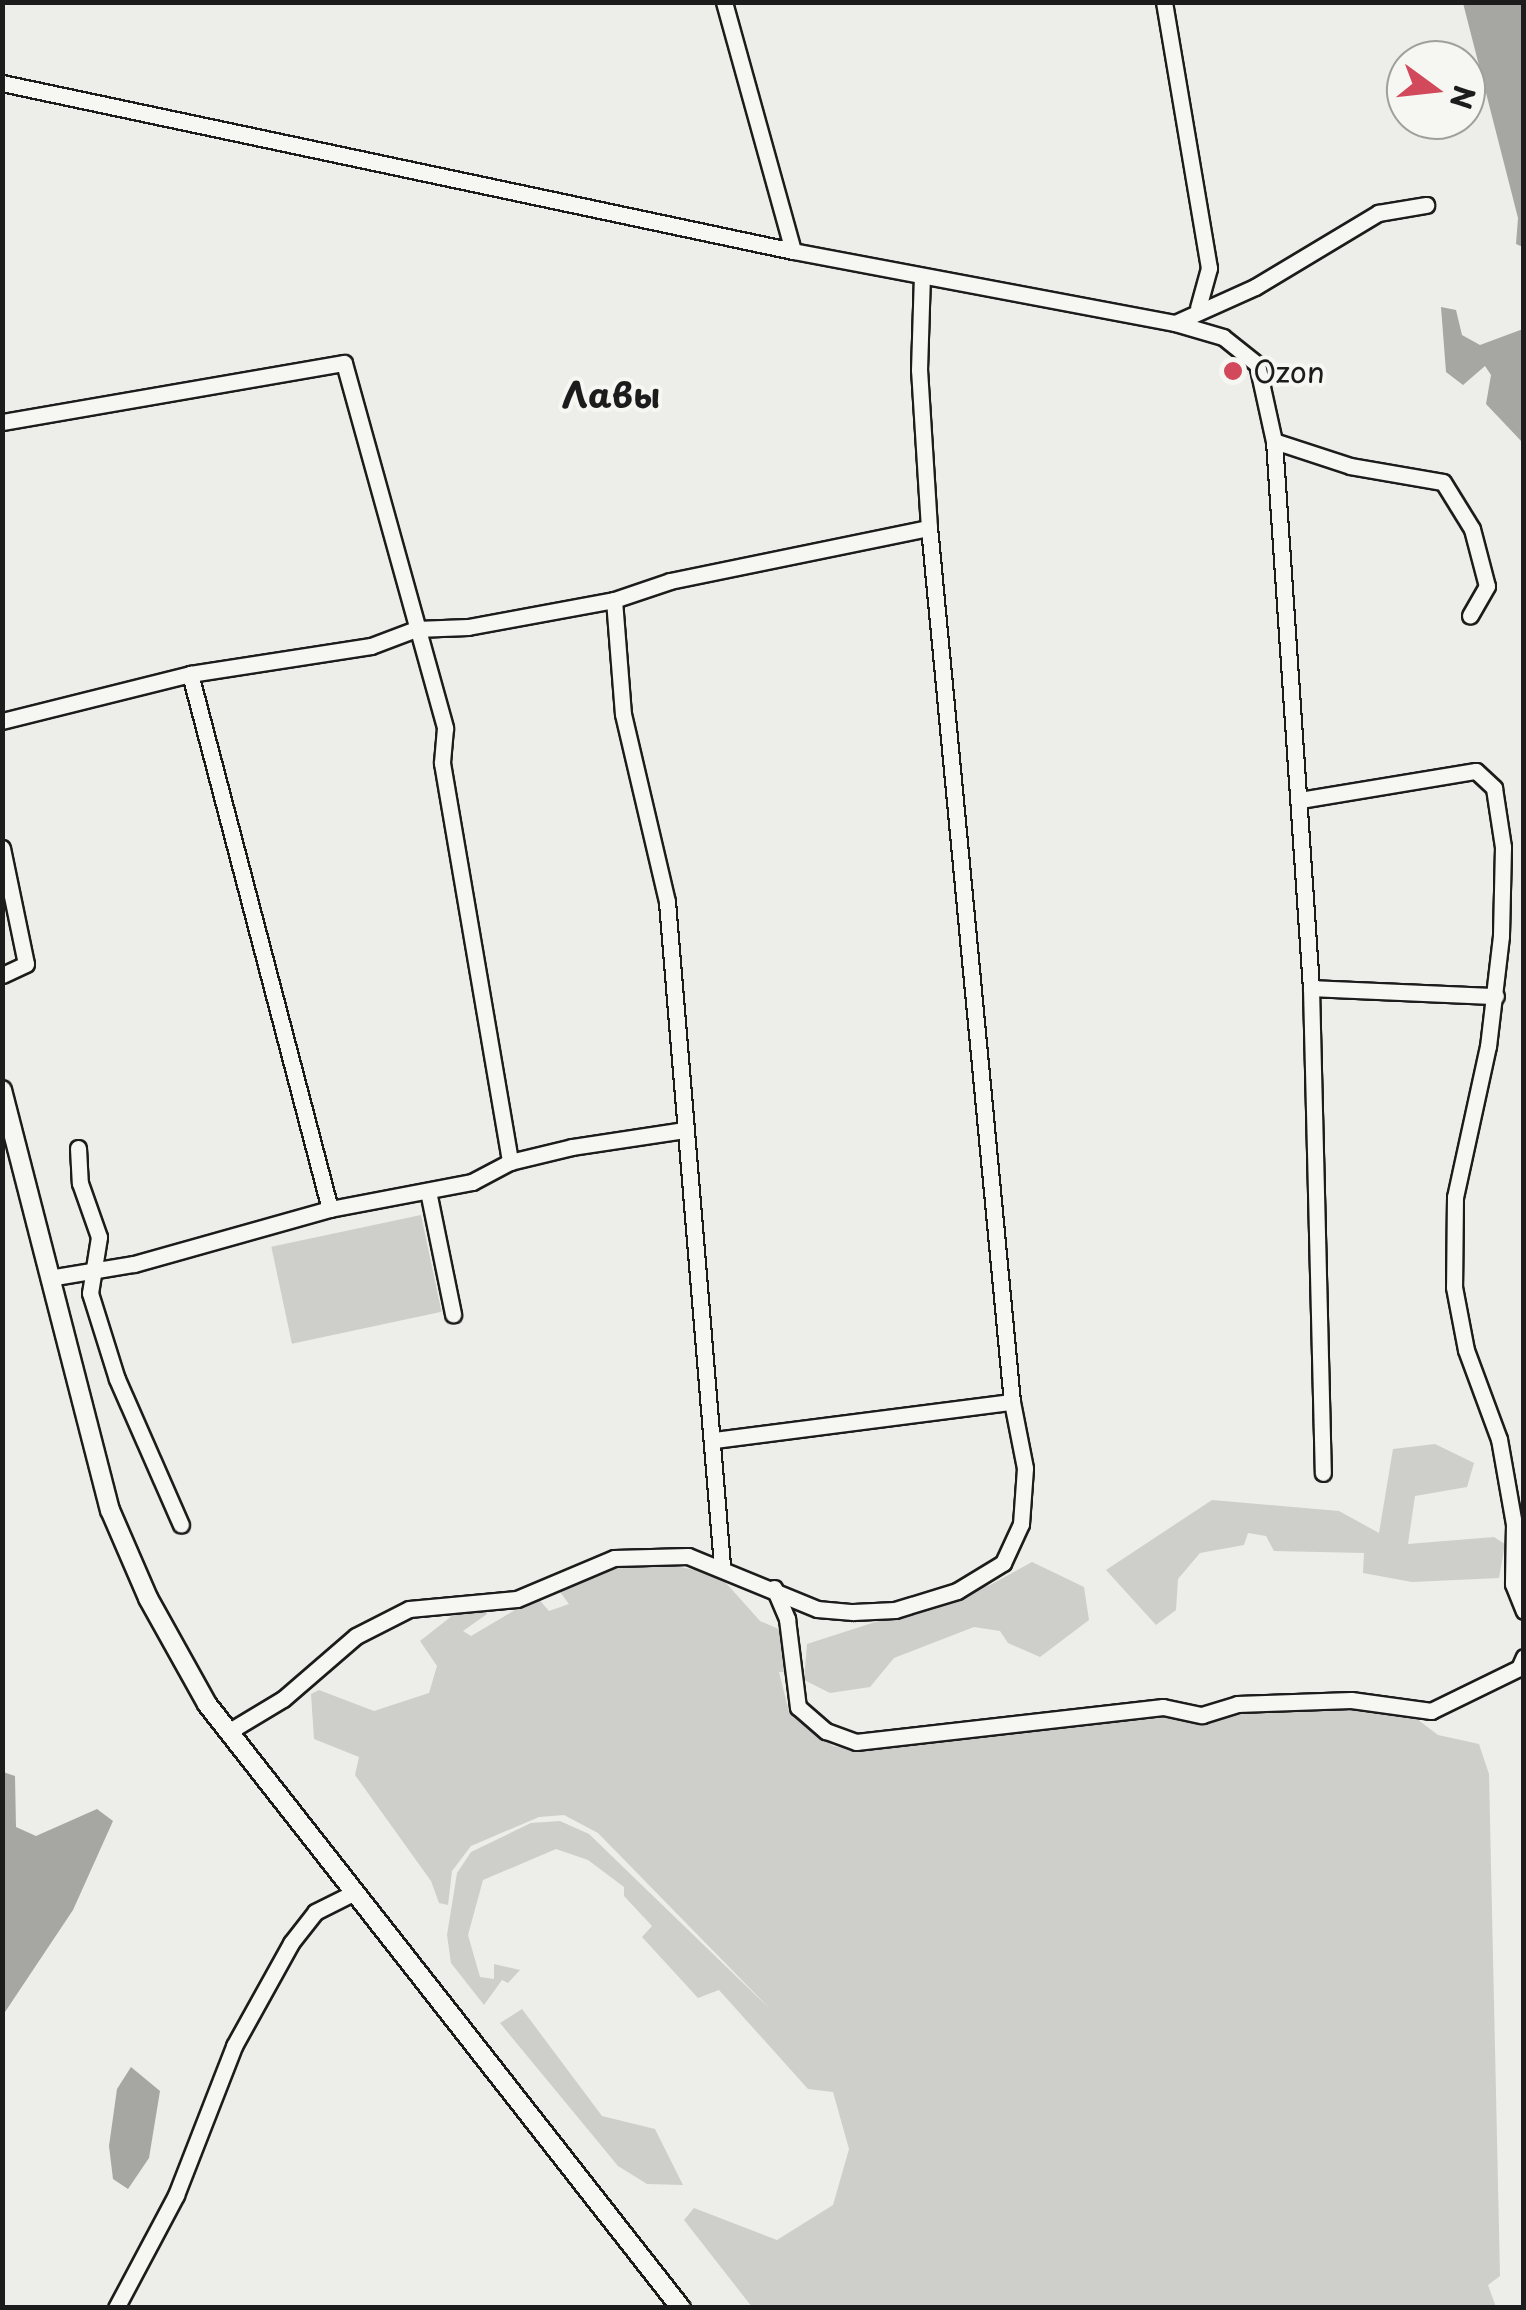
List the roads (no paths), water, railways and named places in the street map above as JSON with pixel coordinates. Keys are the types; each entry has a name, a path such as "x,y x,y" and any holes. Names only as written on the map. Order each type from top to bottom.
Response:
{"main road":[{"path":"2,1090 110,1510 148,1598 228,1732 351,1894 681,2308"}],"street":[{"path":"724,2 793,251"},
{"path":"1164,2 1209,268 1198,308"},
{"path":"2,83 793,251 1175,323 1223,337 1257,364 1274,441 1312,988 1324,1473"},
{"path":"1175,323 1198,308 1254,286 1378,213 1426,205"},
{"path":"228,1732 283,1698 356,1636 409,1609 517,1599 614,1558 654,1553 722,1565 817,1609 894,1610 957,1592 1004,1562 1022,1524 1025,1468 1012,1402 929,528 919,370 922,277"},
{"path":"2,422 344,363 445,728 442,763 510,1162"},
{"path":"1274,441 1350,466 1443,482 1472,528 1487,586 1486,598 1470,616"},
{"path":"2,721 190,674 371,646 416,628 468,626 614,600 670,581 929,528"},
{"path":"614,600 623,714 667,902 722,1565"},
{"path":"190,674 330,1209"},
{"path":"1300,800 1476,772 1494,788 1504,848 1496,996 1455,1197 1454,1287 1466,1350 1499,1440 1514,1524 1513,1584 1524,1611"},
{"path":"2,848 26,964 2,975"},
{"path":"1312,988 1496,996"},
{"path":"50,1278 134,1264 330,1209 472,1182 510,1162 684,1130"},
{"path":"78,1148 80,1183 99,1237 90,1293 117,1379 181,1525"},
{"path":"428,1191 453,1314"},
{"path":"714,1440 1012,1402"},
{"path":"774,1588 787,1619 798,1707 826,1731 856,1742 1163,1707 1202,1715 1237,1704 1351,1700 1431,1712 1518,1668 1524,1657"},
{"path":"116,2308 176,2195 234,2046 292,1943 315,1912 351,1894"}],"place":[{"name":"Ozon","path":"1233,371"}],"district":[{"name":"Лавы","path":"611,394"}]}
